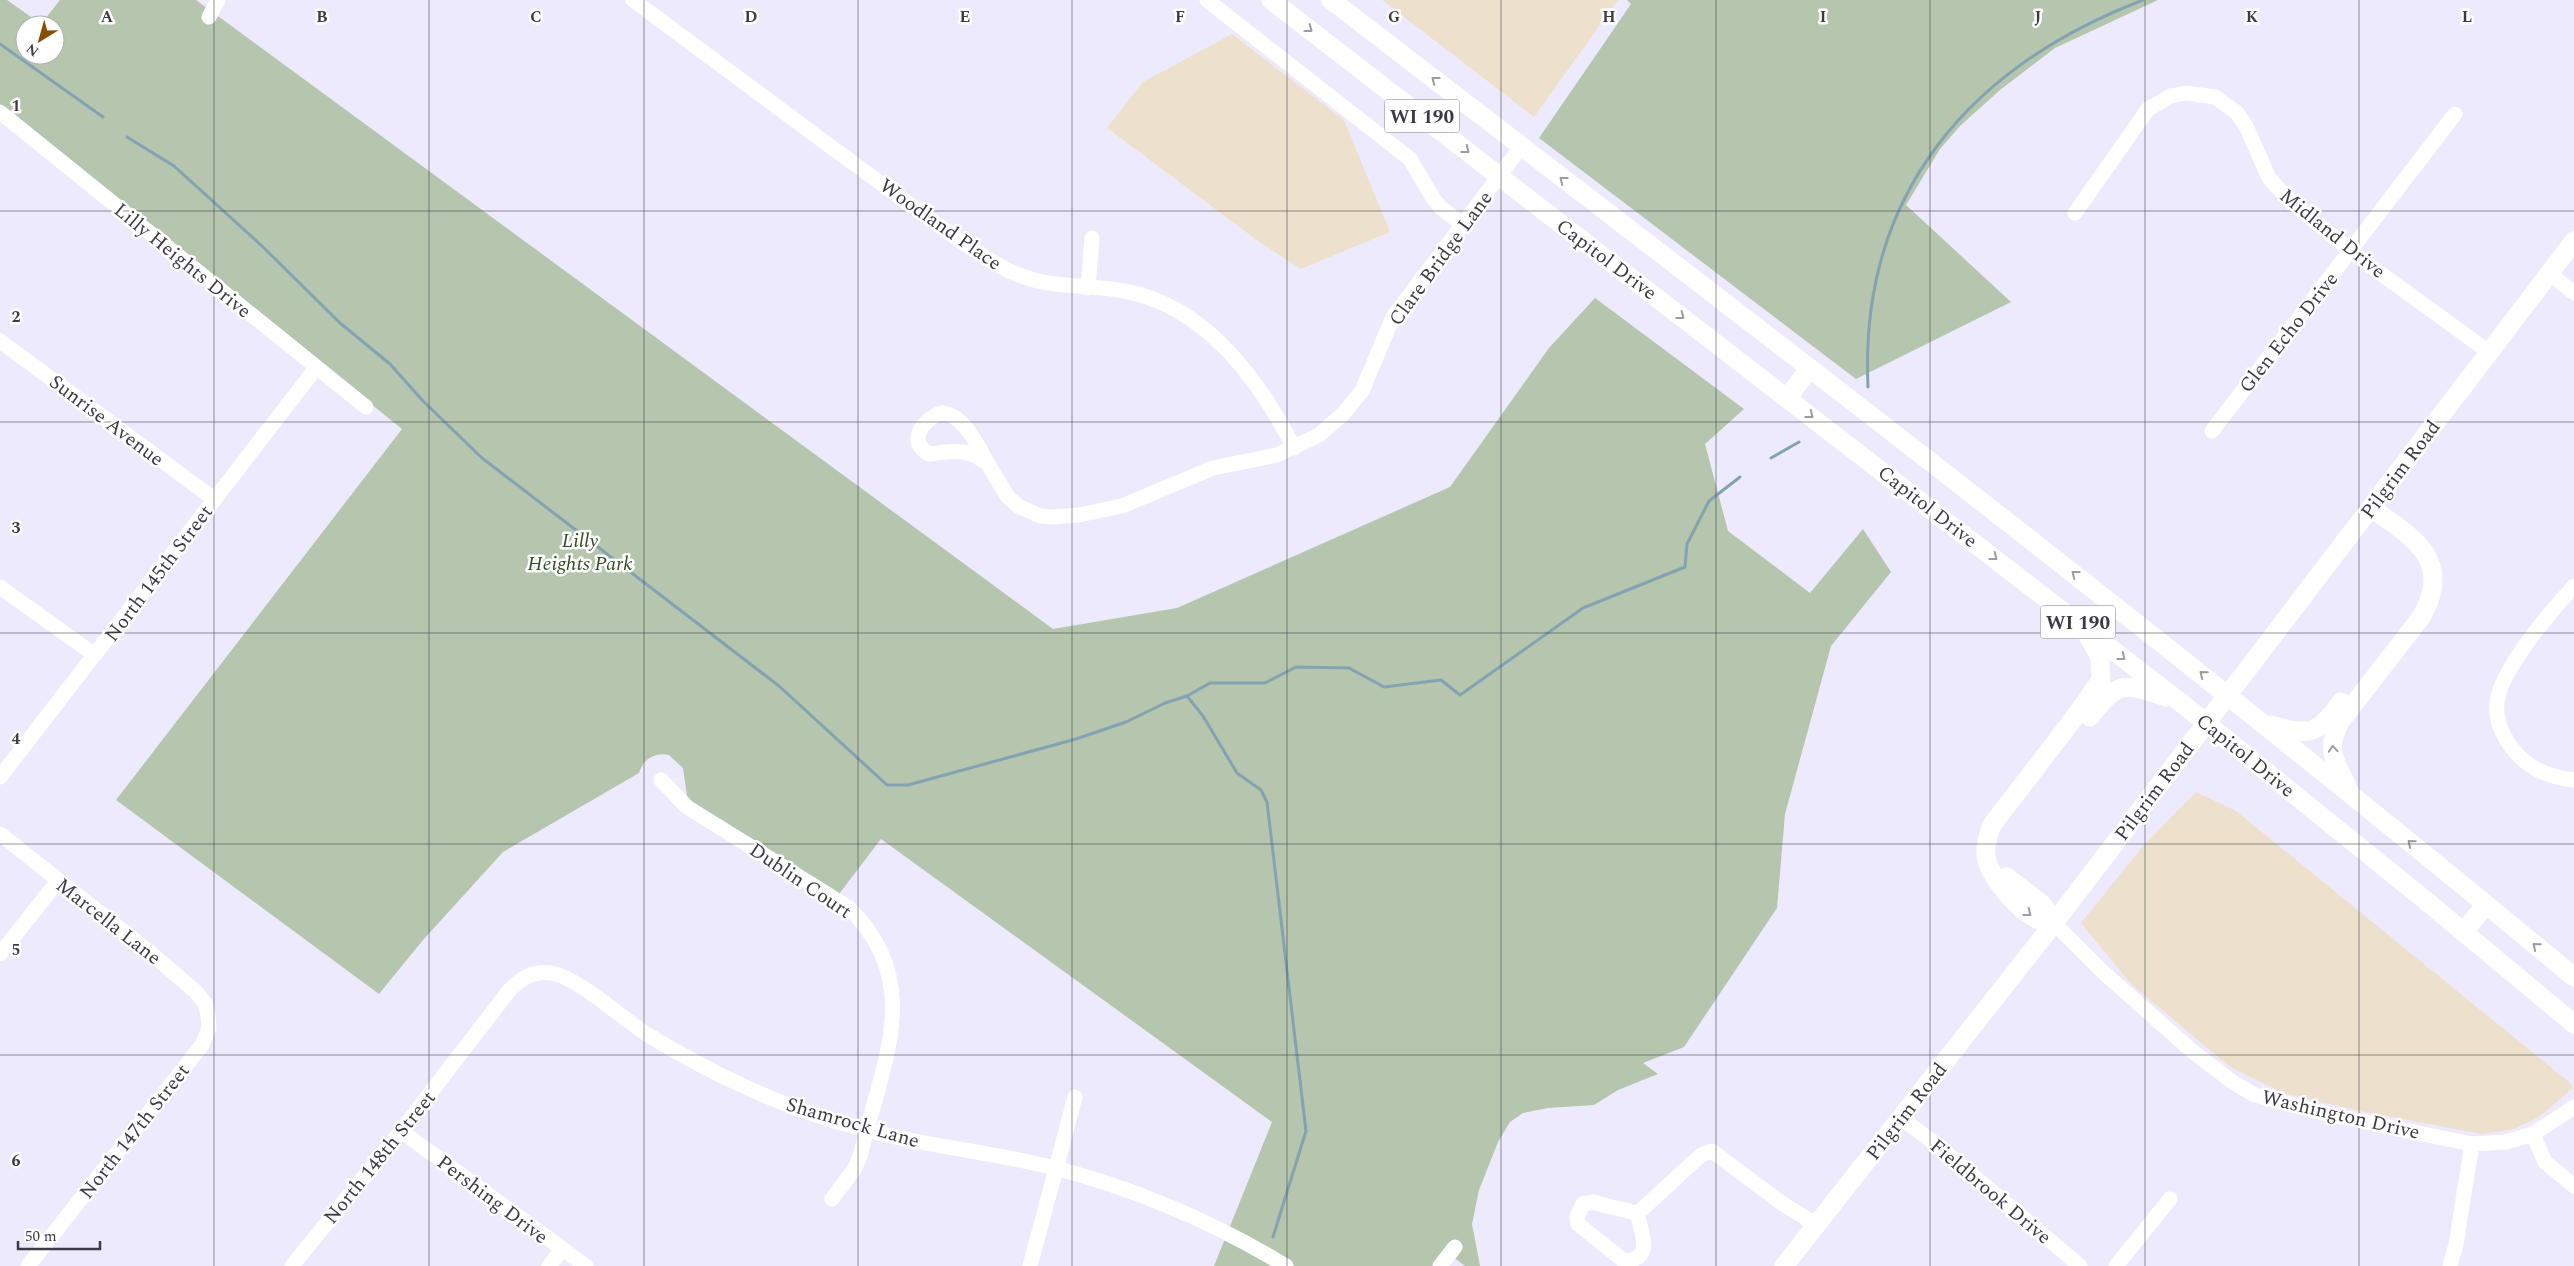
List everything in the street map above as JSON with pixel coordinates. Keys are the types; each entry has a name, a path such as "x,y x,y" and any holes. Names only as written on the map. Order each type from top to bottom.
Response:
{"main road":[{"name":"Capitol Drive","path":"1270,0 1788,397 2180,702 2574,1024"},
{"name":"Capitol Drive","path":"1331,0 2264,723 2574,977"},
{"name":"Pilgrim Road","path":"1784,1266 2054,922 2574,241"},
{"path":"1788,397 1809,369"},
{"path":"2264,723 2304,733 2319,727 2337,708 2419,602 2423,582 2417,561 2405,547 2367,513"},
{"path":"2351,793 2334,759 2331,747 2334,733 2340,722 2422,616 2431,599 2434,586 2432,568 2423,550 2399,528 2367,513"},
{"path":"2054,922 2034,918 1997,882 1988,867 1986,856 1987,839 1992,824 2101,680 2100,657 2081,625"},
{"path":"2054,922 2043,905 2006,876 1998,857 2001,833 2091,715 2114,690 2122,687 2135,687 2180,702"},
{"path":"2463,932 2486,905"}],"street":[{"path":"209,17 218,0"},
{"name":"Woodland Place","path":"633,0 984,257 1013,273 1042,283 1125,291 1158,301 1186,314 1206,330 1234,358 1283,426 1294,448"},
{"path":"1207,0 1410,159 1436,202 1462,224"},
{"name":"Midland Drive","path":"2075,213 2140,119 2159,102 2175,95 2201,93 2227,105 2246,126 2262,167 2278,189 2312,221 2489,352"},
{"name":"Lilly Heights Drive","path":"0,112 366,407"},
{"name":"Glen Echo Drive","path":"2212,431 2455,114"},
{"name":"Clare Bridge Lane","path":"988,464 978,457 960,450 929,454 920,448 917,442 917,435 934,415 948,413 972,437 1008,497 1018,506 1040,516 1054,518 1122,506 1213,468 1277,455 1319,435 1333,424 1357,397 1369,377 1393,317 1522,147"},
{"path":"1088,288 1092,238"},
{"path":"2549,273 2574,293"},
{"name":"Sunrise Avenue","path":"0,341 214,499"},
{"name":"North 145th Street","path":"0,777 316,368"},
{"path":"2567,779 2546,774 2520,759 2506,740 2499,724 2498,700 2503,682 2522,652 2574,586"},
{"path":"0,587 95,656"},
{"name":"Dublin Court","path":"661,780 687,807 837,898 858,917 879,946 892,985 894,1008 888,1045 855,1168 832,1199"},
{"name":"Marcella Lane","path":"0,834 176,973 205,1003 208,1015"},
{"path":"0,954 58,881"},
{"name":"Washington Drive","path":"2054,922 2103,972 2192,1051 2234,1083 2255,1095 2327,1114 2472,1144 2506,1142 2533,1134 2574,1107"},
{"name":"Shamrock Lane","path":"465,1047 516,982 534,973 553,974 574,983 645,1033 698,1064 782,1102 866,1130 1057,1168 1121,1188 1177,1210 1247,1244 1286,1266"},
{"name":"North 147th Street","path":"28,1266 202,1045 209,1028 208,1015"},
{"name":"North 148th Street","path":"292,1266 402,1131 465,1047"},
{"path":"1030,1266 1074,1097"},
{"name":"Fieldbrook Drive","path":"1901,1118 1937,1145 2080,1266"},
{"name":"Pershing Drive","path":"402,1131 586,1266"},
{"path":"2533,1134 2545,1162 2574,1186"},
{"path":"2450,1266 2456,1244 2472,1144"},
{"path":"1637,1214 1701,1155 1712,1151 1783,1204 1817,1224"},
{"path":"2116,1266 2170,1199"},
{"path":"1594,1202 1614,1210 1627,1210 1637,1214 1644,1246 1640,1255 1633,1260 1624,1261 1578,1224 1577,1217 1584,1204 1594,1202"},
{"path":"1440,1266 1455,1247"},
{"path":"549,1266 562,1250"}],"shaded area":[{"path":"1382,0 1618,0 1534,117"},
{"path":"1232,34 1344,120 1390,232 1301,269 1258,241 1107,128 1143,82"},
{"path":"2196,792 2236,811 2569,1082 2573,1088 2539,1117 2514,1129 2482,1134 2360,1111 2283,1093 2230,1067 2131,984 2081,923 2143,846"}],"green space":[{"name":"Lilly Heights Park","path":"0,0 7,0 28,15 15,15 15,65 65,65 65,15 48,15 60,0 196,0 1053,629 1177,608 1450,487 1549,348 1595,298 1744,409 1705,444 1728,531 1810,593 1863,529 1891,572 1831,646 1785,814 1777,908 1684,1047 1643,1063 1658,1074 1618,1090 1594,1105 1548,1108 1523,1113 1510,1122 1498,1142 1479,1190 1472,1224 1480,1266 1465,1266 1445,1251 1434,1266 1214,1266 1272,1122 881,839 839,894 699,809 687,796 683,768 669,755 654,756 643,764 639,773 503,852 423,940 379,994 116,800 402,429 0,106"},
{"path":"1627,0 2158,0 2055,48 2000,90 1960,126 1940,149 1906,205 2011,302 1856,379 1539,138 1631,4"}],"waterway":[{"path":"1868,387 1870,318 1883,255 1905,197 1937,146 1977,101 2025,62 2081,28 2143,0"},
{"path":"0,44 103,117"},
{"path":"127,137 174,166 262,246 340,323 390,364 423,401 482,458 779,686 887,785 908,785 1076,739 1126,722 1165,703 1187,696 1210,683 1265,683 1296,667 1349,668 1384,687 1441,680 1460,695 1583,608 1685,567 1687,544 1709,501 1740,477"},
{"path":"1771,458 1799,442"},
{"path":"1187,696 1203,716 1237,773 1261,790 1267,802 1306,1131 1273,1237"}]}
